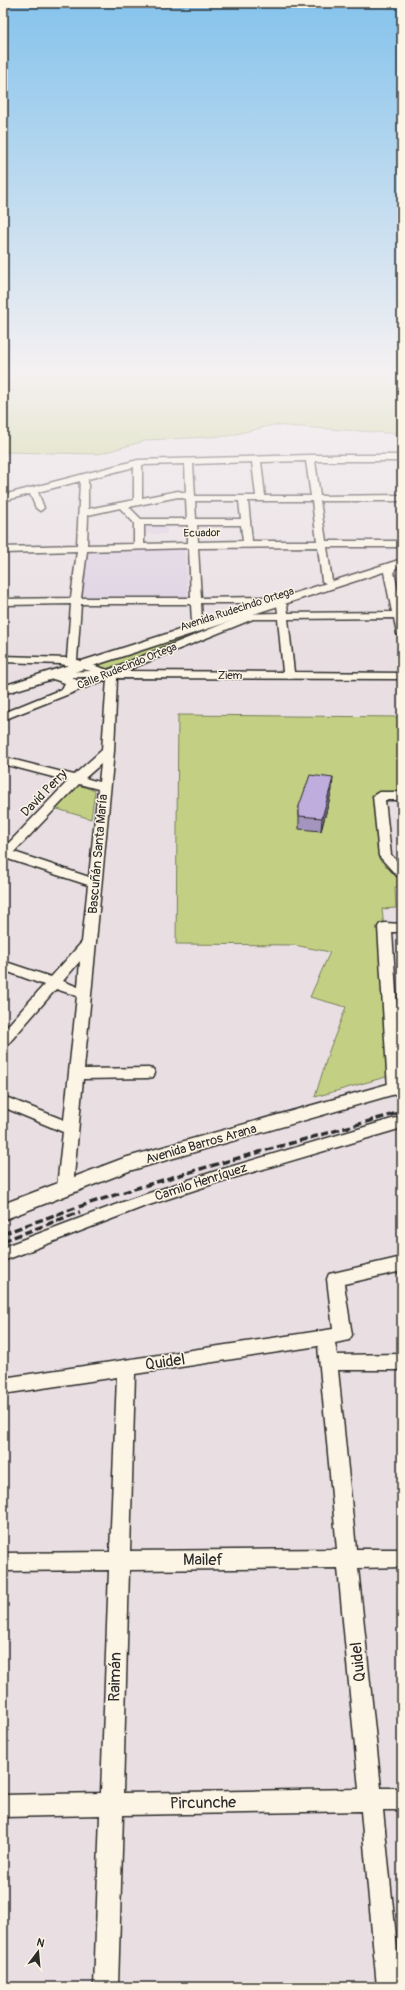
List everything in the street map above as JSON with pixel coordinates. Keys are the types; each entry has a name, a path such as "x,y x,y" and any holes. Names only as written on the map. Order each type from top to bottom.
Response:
{"main road":[{"name":"Avenida Rudecindo Ortega","path":"3,683 326,581 402,555"},
{"name":"Avenida Rudecindo Ortega","path":"3,690 55,675 374,571 394,567"},
{"path":"55,675 72,682 69,689"},
{"name":"Avenida Barros Arana","path":"3,1212 65,1187 124,1166 399,1087"}],"street":[{"path":"3,498 131,465"},
{"path":"138,465 138,502"},
{"path":"189,465 197,622"},
{"path":"257,465 261,499"},
{"path":"311,465 326,581"},
{"path":"72,662 76,602 82,548 84,477"},
{"path":"33,490 40,508"},
{"path":"83,514 180,494 198,499 402,498"},
{"path":"243,499 248,544"},
{"path":"122,505 139,522 139,546"},
{"path":"139,522 245,522"},
{"name":"Ecuador","path":"3,550 248,544 402,544"},
{"path":"394,567 402,634"},
{"path":"3,602 266,600"},
{"path":"282,601 289,676"},
{"path":"236,616 283,614 400,615"},
{"name":"Calle Rudecindo Ortega","path":"3,717 251,616"},
{"path":"3,659 56,658 85,665 109,674"},
{"name":"Bascuñán Santa María","path":"65,1187 108,751 113,685 112,678 109,674"},
{"name":"Ziem","path":"55,675 402,676"},
{"name":"David Perry","path":"4,854 76,779 108,751"},
{"path":"3,760 104,787"},
{"path":"402,796 380,796 385,856 402,873"},
{"path":"4,854 95,883"},
{"path":"399,1087 385,928 402,928"},
{"path":"3,1040 89,943"},
{"path":"3,965 84,994"},
{"path":"76,1074 148,1073"},
{"path":"3,1101 70,1129"},
{"name":"Camilo Henríquez","path":"3,1254 137,1203 216,1176 402,1122"},
{"path":"335,1336 335,1279 402,1264"},
{"name":"Quidel","path":"3,1386 335,1336 329,1363 389,1987"},
{"path":"329,1363 402,1362"},
{"name":"Raimán","path":"106,1987 126,1367"},
{"name":"Mailef","path":"3,1562 402,1558"},
{"name":"Pircunche","path":"3,1806 402,1799"}],"shaded area":[{"path":"141,524 167,524 167,534 141,534"},
{"path":"185,550 188,597 79,598 84,551"}],"green space":[{"path":"244,617 106,669 95,664"},
{"path":"178,715 402,717 402,793 375,793 380,861 383,861 402,880 402,887 395,887 396,908 382,909 386,948 389,1076 315,1097 329,1051 346,1007 310,997 330,952 294,945 176,944"},
{"path":"77,784 95,791 91,819 54,808"}],"building":[{"path":"310,775 333,778 322,818 299,816 299,806"}],"railway":[{"path":"391,1115 402,1112"},
{"path":"3,1234 51,1216 148,1185 394,1114"},
{"path":"3,1241 80,1212"}]}
